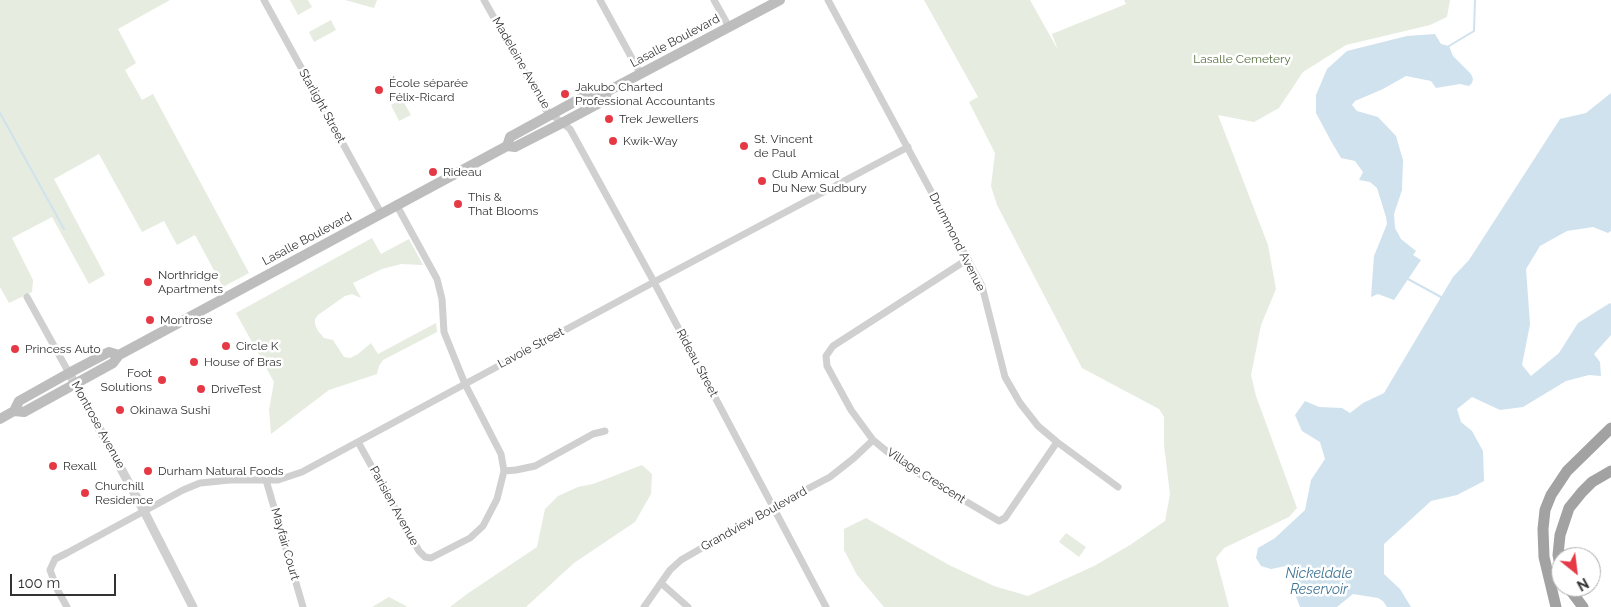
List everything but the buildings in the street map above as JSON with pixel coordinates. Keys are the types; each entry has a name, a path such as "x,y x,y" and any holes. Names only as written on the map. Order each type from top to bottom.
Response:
{"highway":[{"path":"1556,607 1544,557 1543,529 1545,510 1551,495 1568,471 1611,428"},
{"path":"1559,547 1560,535 1569,508 1592,482 1611,471"}],"main road":[{"name":"Lasalle Boulevard","path":"14,411 24,412 113,363 119,355 396,204 507,146 515,148 603,100 608,91 640,73 780,0"},
{"name":"Lasalle Boulevard","path":"507,146 510,137 551,114 596,90 608,91"},
{"name":"Lasalle Boulevard","path":"0,419 14,411 19,401 109,352 119,355"}],"street":[{"name":"Starlight Street","path":"264,0 381,213"},
{"name":"Madeleine Avenue","path":"484,0 546,110 562,123"},
{"path":"600,0 640,73"},
{"path":"714,0 729,27"},
{"name":"Drummond Avenue","path":"828,0 982,286 1005,377 1020,403 1038,426 1118,487"},
{"name":"Rideau Street","path":"562,123 570,129 654,282 826,607"},
{"name":"Lavoie Street","path":"67,607 57,589 50,570 56,559 183,490 200,483 230,480 278,480 302,472 908,147"},
{"name":"Parisien Avenue","path":"358,442 419,551 425,557 431,558 470,538 483,526 497,499 504,471 502,454 465,384 444,332 442,299 437,279 396,204"},
{"name":"Village Crescent","path":"968,259 833,346 826,356 827,366 851,410 872,440 903,464 999,521 1005,518 1057,442"},
{"name":"Montrose Avenue","path":"27,297 76,384 193,607"},
{"path":"504,471 535,466 593,434 604,431"},
{"name":"Grandview Boulevard","path":"644,607 670,570 681,560 773,507 830,477 854,458 872,440"},
{"name":"Mayfair Court","path":"266,480 303,607"},
{"path":"660,583 688,607"}],"green space":[{"path":"0,0 170,0 118,29 136,63 125,70 142,100 153,94 249,273 223,287 195,235 177,245 164,221 142,232 99,154 54,179 105,275 89,284 52,217 12,238 33,280 32,292 9,303 0,287"},
{"path":"290,0 308,0 312,7 298,15"},
{"path":"345,0 377,0 374,8"},
{"name":"Lasalle Cemetery","path":"924,0 1030,0 1058,50 1052,34 1126,4 1124,0 1450,0 1447,17 1430,25 1346,45 1303,72 1279,108 1254,122 1218,115 1268,245 1276,289 1261,325 1251,375 1256,396 1297,508 1289,517 1224,548 1216,558 1229,607 884,607 857,575 844,550 844,529 866,518 949,565 994,586 1028,596 1094,566 1130,545 1165,521 1170,494 1164,445 1164,417 1159,409 1082,368 997,205 991,186 995,153 969,102 978,97"},
{"path":"331,20 336,30 314,42 309,32"},
{"path":"402,99 411,115 399,121 391,105"},
{"path":"372,238 381,254 409,239 423,265 401,264 382,269 353,283 361,298 352,294 345,296 318,315 315,319 315,324 318,331 324,338 333,340 344,357 350,358 371,343 378,354 436,323 437,332 383,360 377,374 329,390 271,434 269,410 274,382 236,313"},
{"path":"642,465 652,474 651,494 635,522 574,563 526,607 450,607 537,547 545,509 558,496 578,487 593,484"},
{"path":"1066,533 1086,547 1079,557 1059,542"},
{"path":"389,597 406,606 407,607 372,607"}],"water":[{"path":"1435,34 1441,44 1449,46 1453,56 1471,74 1473,79 1469,86 1460,84 1436,88 1431,81 1406,76 1383,89 1355,101 1352,105 1357,111 1378,117 1396,136 1403,160 1402,190 1394,214 1395,228 1401,239 1416,251 1413,255 1421,260 1394,300 1378,294 1371,297 1374,256 1387,224 1386,217 1377,188 1370,182 1359,180 1363,172 1355,161 1341,158 1331,141 1316,113 1316,95 1327,69 1347,51 1407,36"},
{"name":"Nickeldale Reservoir","path":"1611,93 1611,231 1608,233 1593,227 1567,231 1540,246 1526,269 1530,324 1522,365 1531,376 1559,353 1578,323 1610,303 1611,335 1594,354 1600,362 1601,376 1589,375 1566,381 1523,407 1500,410 1472,397 1457,409 1461,422 1472,431 1483,451 1484,481 1457,495 1431,501 1384,544 1384,574 1400,589 1411,607 1387,607 1378,598 1353,594 1337,607 1300,607 1295,594 1294,569 1291,565 1271,569 1261,566 1256,558 1258,548 1275,538 1305,510 1311,480 1325,459 1320,442 1302,431 1295,415 1305,401 1319,407 1342,408 1350,413 1363,403 1384,393 1453,277 1469,260 1560,119 1586,113"}],"waterway":[{"path":"1449,46 1474,31 1475,0"},
{"path":"0,113 64,229"},
{"path":"1408,279 1441,297"}],"place":[{"name":"École séparée Félix-Ricard","path":"379,90"},
{"name":"Jakubo Charted Professional Accountants","path":"565,94"},
{"name":"Trek Jewellers","path":"609,119"},
{"name":"Kwik-Way","path":"613,141"},
{"name":"St. Vincent de Paul","path":"744,146"},
{"name":"Rideau","path":"433,172"},
{"name":"Club Amical Du New Sudbury","path":"762,181"},
{"name":"This & That Blooms","path":"458,204"},
{"name":"Northridge Apartments","path":"148,282"},
{"name":"Montrose","path":"150,320"},
{"name":"Circle K","path":"226,346"},
{"name":"Princess Auto","path":"15,349"},
{"name":"House of Bras","path":"194,362"},
{"name":"Foot Solutions","path":"162,380"},
{"name":"DriveTest","path":"201,389"},
{"name":"Okinawa Sushi","path":"120,410"},
{"name":"Rexall","path":"53,466"},
{"name":"Durham Natural Foods","path":"148,471"},
{"name":"Churchill Residence","path":"85,493"}]}
